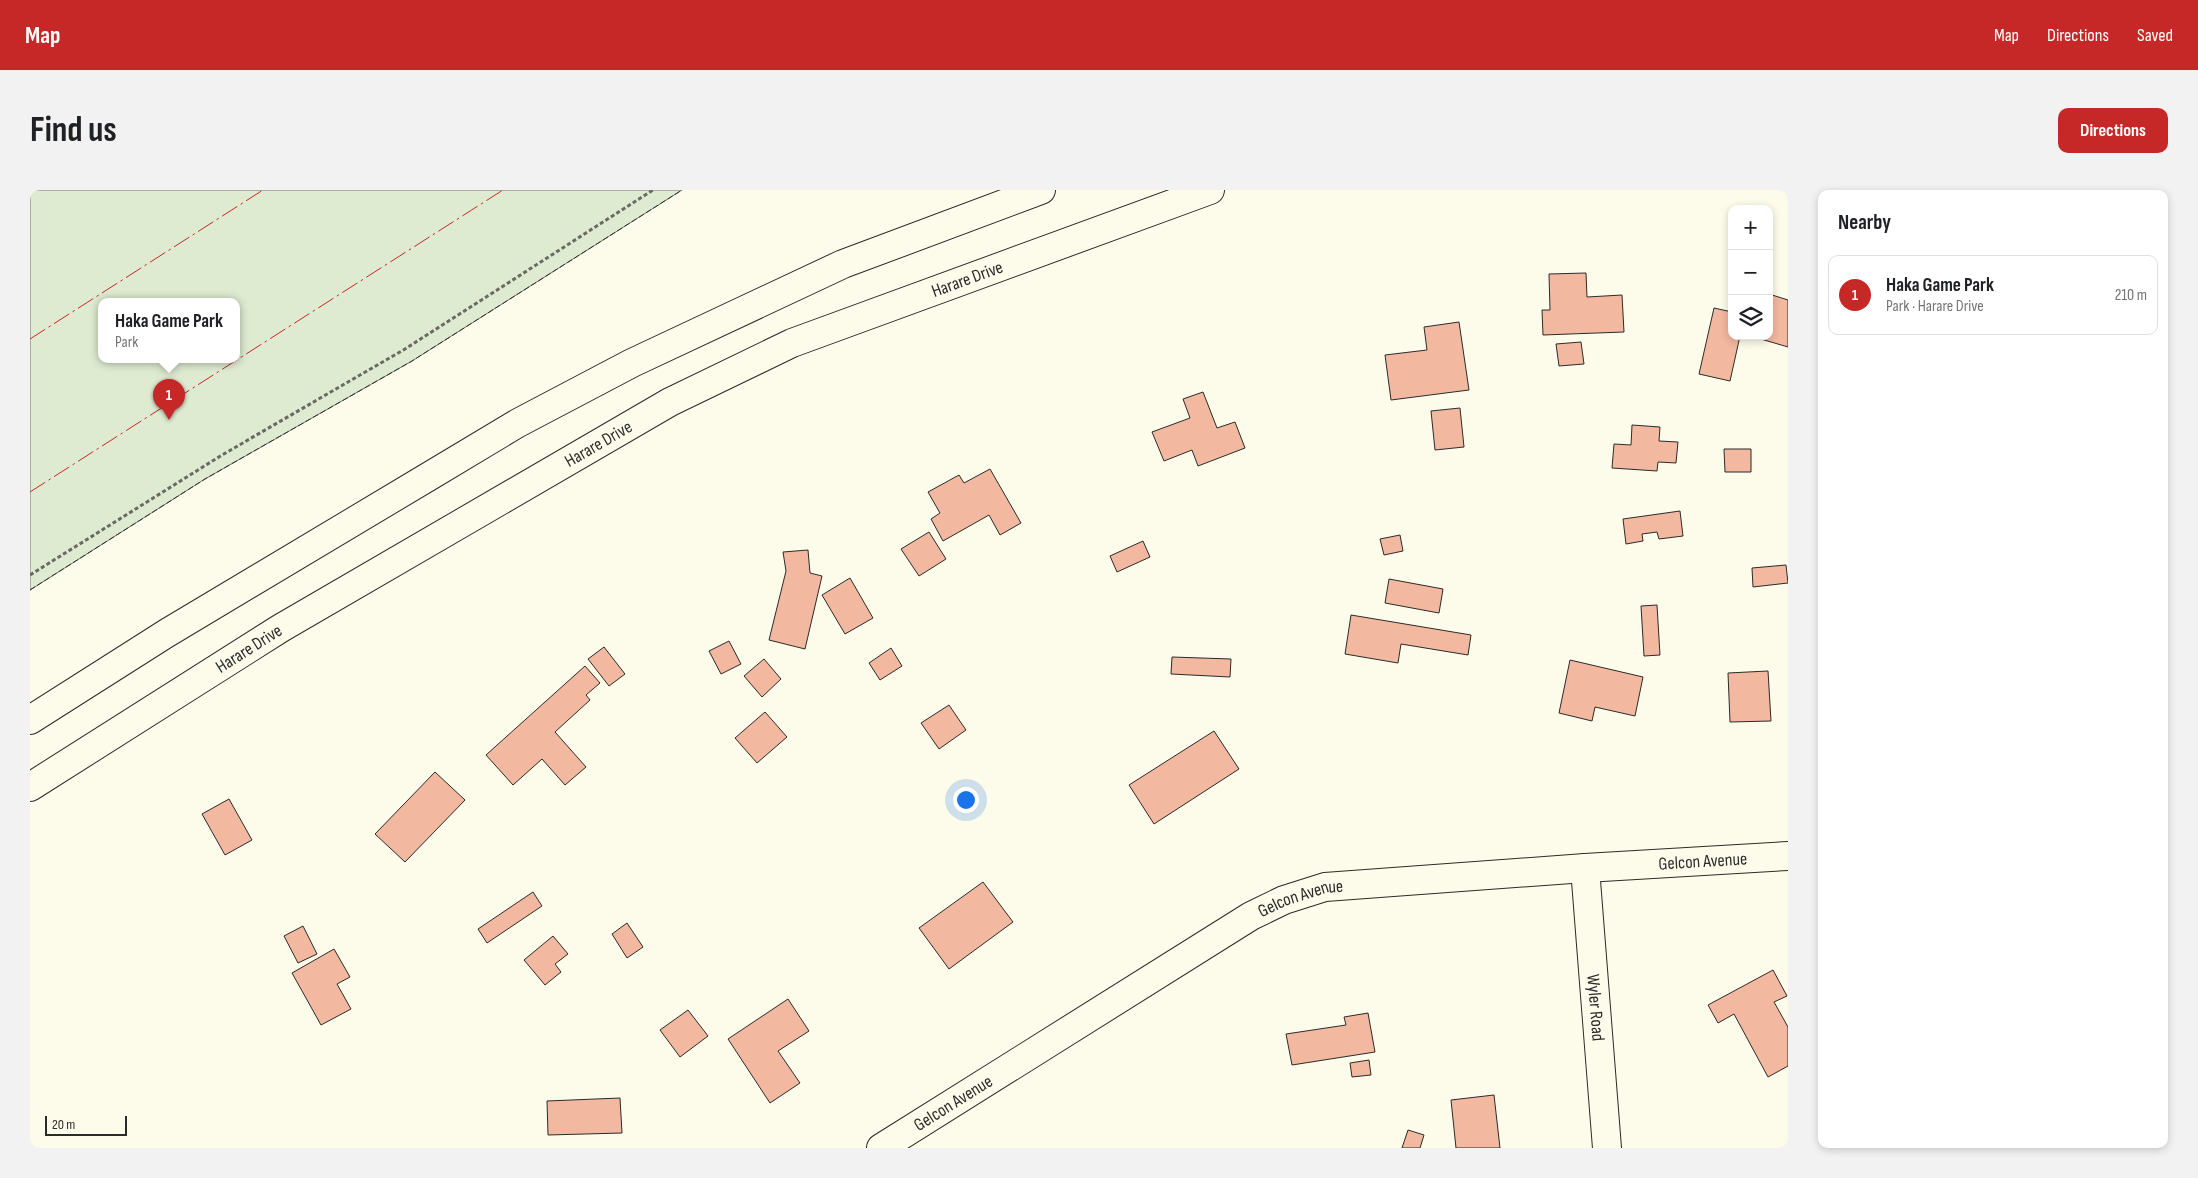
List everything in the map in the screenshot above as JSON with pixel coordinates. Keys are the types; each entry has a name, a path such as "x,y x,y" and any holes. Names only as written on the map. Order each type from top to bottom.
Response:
{"street":[{"path":"30,720 175,628 518,423 632,363 843,264 1041,190"},
{"name":"Harare Drive","path":"30,787 282,628 670,402 792,343 1210,190"},
{"name":"Gelcon Avenue","path":"881,1148 1251,916 1284,900 1325,886 1788,856"},
{"name":"Wyler Road","path":"1585,868 1607,1148"}],"path":[{"path":"30,575 222,455 405,349 653,190"}],"green space":[{"path":"30,190 682,190 412,361 205,479 30,590"}],"building":[{"path":"1586,273 1587,297 1622,295 1624,332 1543,335 1542,310 1550,310 1549,274"},
{"path":"1773,295 1788,300 1788,347 1764,340 1773,340"},
{"path":"1714,308 1728,311 1728,340 1739,340 1730,381 1699,374"},
{"path":"1459,322 1469,390 1391,400 1385,355 1427,350 1424,327"},
{"path":"1581,342 1584,364 1559,366 1556,344"},
{"path":"1203,392 1217,428 1235,422 1245,448 1198,466 1192,450 1164,461 1152,432 1190,418 1183,399"},
{"path":"1460,408 1464,447 1435,450 1431,411"},
{"path":"1632,425 1660,427 1659,441 1678,442 1676,463 1658,462 1657,471 1612,468 1614,444 1631,445"},
{"path":"1724,449 1751,449 1751,472 1725,472"},
{"path":"990,469 1021,523 1000,535 989,515 943,541 931,519 940,513 928,492 959,475 964,483"},
{"path":"1680,511 1683,536 1659,539 1657,532 1642,534 1643,541 1626,544 1623,519"},
{"path":"929,532 946,559 919,576 901,549"},
{"path":"1400,535 1403,551 1384,555 1380,539"},
{"path":"1143,541 1150,557 1117,572 1110,556"},
{"path":"808,550 810,573 822,576 805,649 769,640 786,571 783,552"},
{"path":"1786,565 1788,583 1753,587 1752,568"},
{"path":"850,578 873,618 845,634 822,595"},
{"path":"1389,579 1443,589 1439,613 1385,603"},
{"path":"1657,605 1660,655 1644,656 1641,606"},
{"path":"1351,615 1471,635 1468,655 1401,644 1398,663 1345,654"},
{"path":"729,641 741,664 721,674 709,651"},
{"path":"604,647 625,674 609,686 588,659"},
{"path":"891,648 902,666 880,680 869,663"},
{"path":"1172,657 1231,659 1230,677 1171,674"},
{"path":"764,659 781,679 762,697 744,676"},
{"path":"1570,660 1643,677 1635,716 1595,707 1592,721 1559,713"},
{"path":"585,666 600,683 586,695 590,700 555,732 586,767 565,785 542,759 513,785 486,755"},
{"path":"1768,671 1771,721 1730,722 1728,673"},
{"path":"949,705 966,730 939,749 921,723"},
{"path":"765,712 787,737 757,763 735,738"},
{"path":"1214,731 1239,769 1154,824 1129,785"},
{"path":"435,772 465,800 405,862 375,834"},
{"path":"229,799 252,840 225,855 202,814"},
{"path":"983,882 1013,922 949,969 919,928"},
{"path":"533,892 542,906 487,943 478,929"},
{"path":"627,923 643,947 627,958 612,934"},
{"path":"303,926 317,954 298,963 284,936"},
{"path":"553,936 568,954 555,964 561,972 545,985 524,960"},
{"path":"334,949 350,977 337,984 351,1009 321,1025 292,973"},
{"path":"1773,970 1787,996 1774,1002 1788,1027 1788,1066 1768,1077 1734,1014 1718,1023 1708,1005"},
{"path":"788,999 809,1031 778,1051 800,1083 770,1103 728,1039"},
{"path":"688,1010 708,1036 680,1057 660,1030"},
{"path":"1368,1013 1375,1052 1292,1065 1286,1034 1346,1025 1344,1017"},
{"path":"1369,1060 1371,1075 1352,1077 1350,1063"},
{"path":"1494,1095 1500,1148 1456,1148 1451,1100"},
{"path":"620,1098 622,1133 548,1135 547,1101"},
{"path":"1408,1130 1424,1135 1420,1148 1402,1148"}],"fence":[{"path":"30,590 205,479 412,361 682,190"}],"power":[{"path":"30,339 263,190"},
{"path":"240,358 503,190"},
{"path":"30,492 232,363"}],"place":[{"name":"Haka Game Park","path":"169,420"}]}
